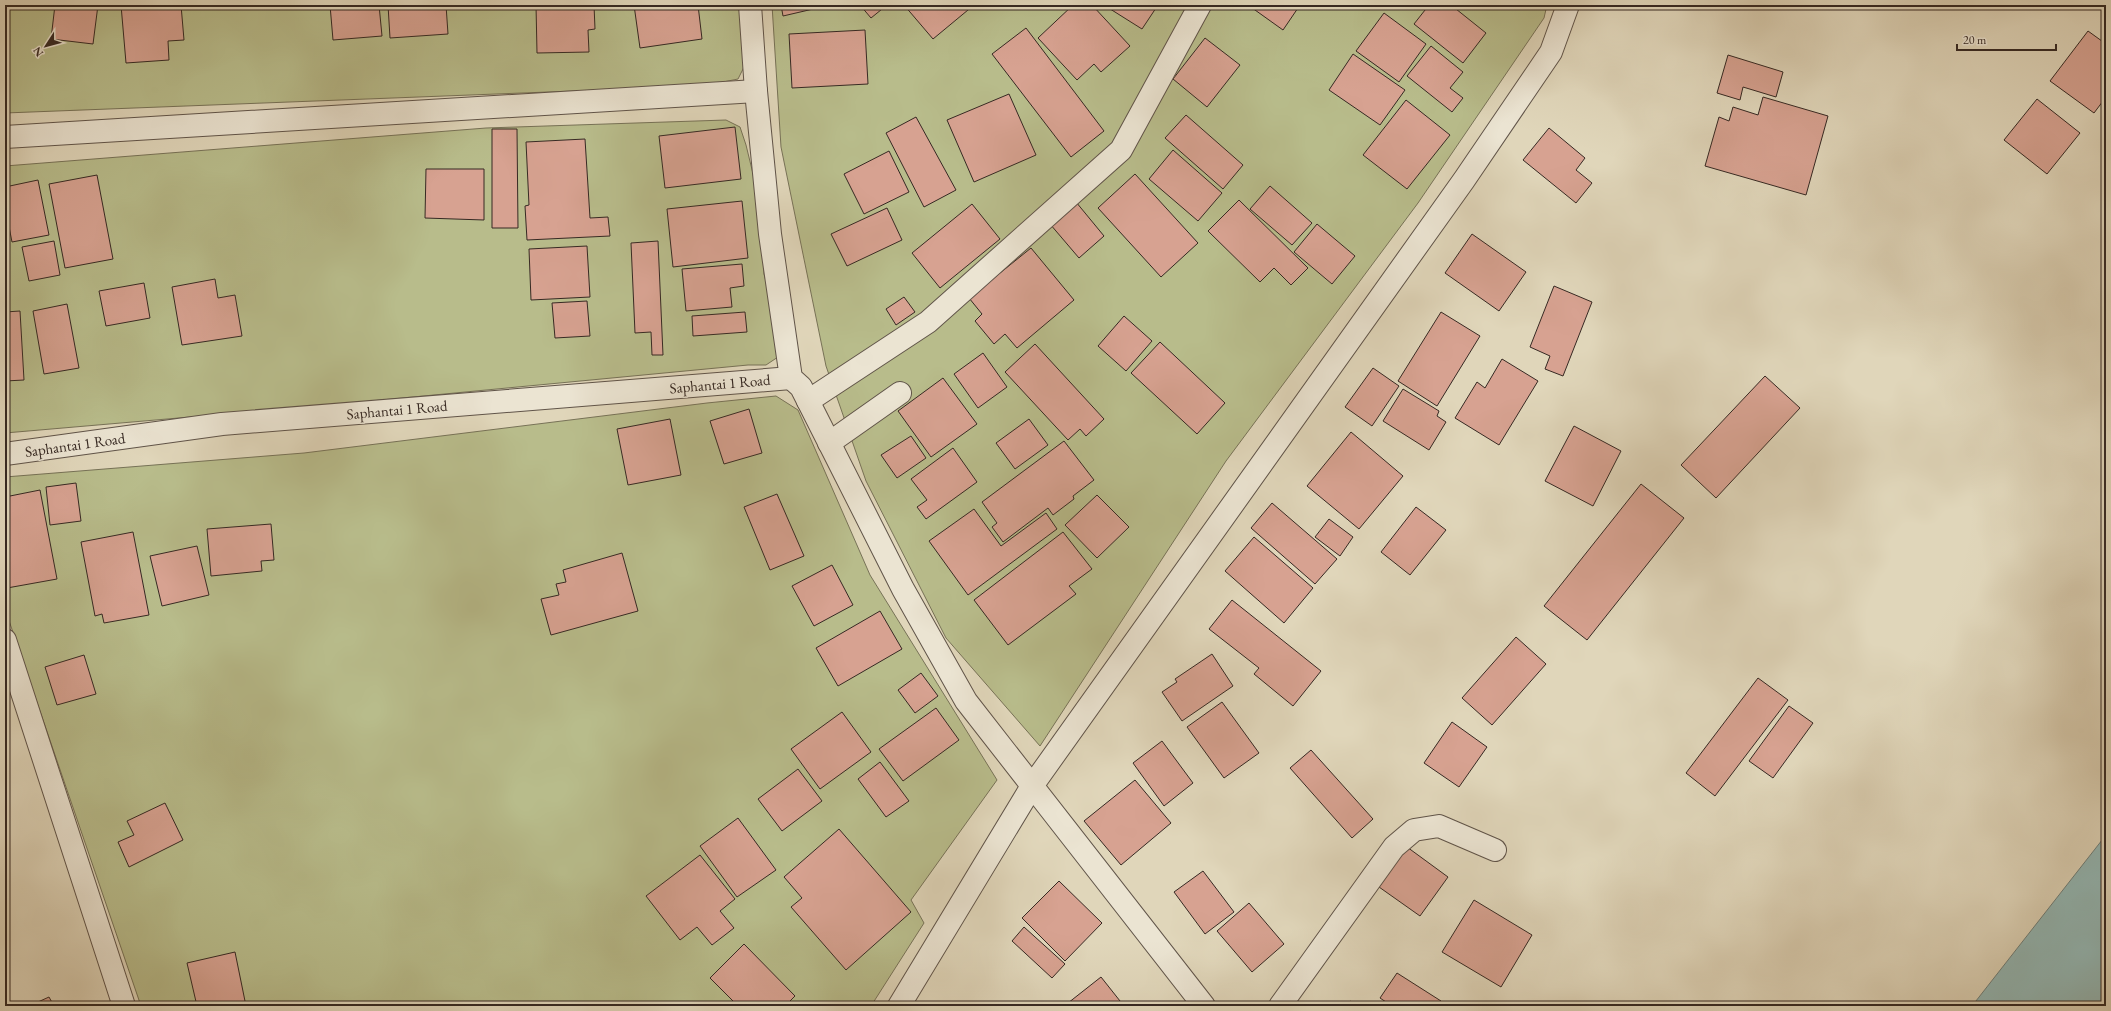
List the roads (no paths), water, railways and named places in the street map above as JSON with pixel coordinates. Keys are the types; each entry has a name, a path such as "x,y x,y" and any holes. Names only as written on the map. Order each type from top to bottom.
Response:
{"street":[{"path":"750,5 756,91 770,234 791,378 801,387 903,588 966,701 1204,1006"},
{"path":"808,401 928,322 1121,150 1200,5"},
{"path":"899,1006 1032,786 1464,180 1550,52 1568,5"},
{"path":"5,137 756,91"},
{"name":"Saphantai 1 Road","path":"5,454 222,424 791,378"},
{"path":"829,443 900,393"},
{"path":"5,640 124,1006"},
{"path":"1280,1006 1394,847 1414,830 1439,826 1495,850"}],"water":[{"path":"2106,835 2106,1006 1972,1006"}]}
